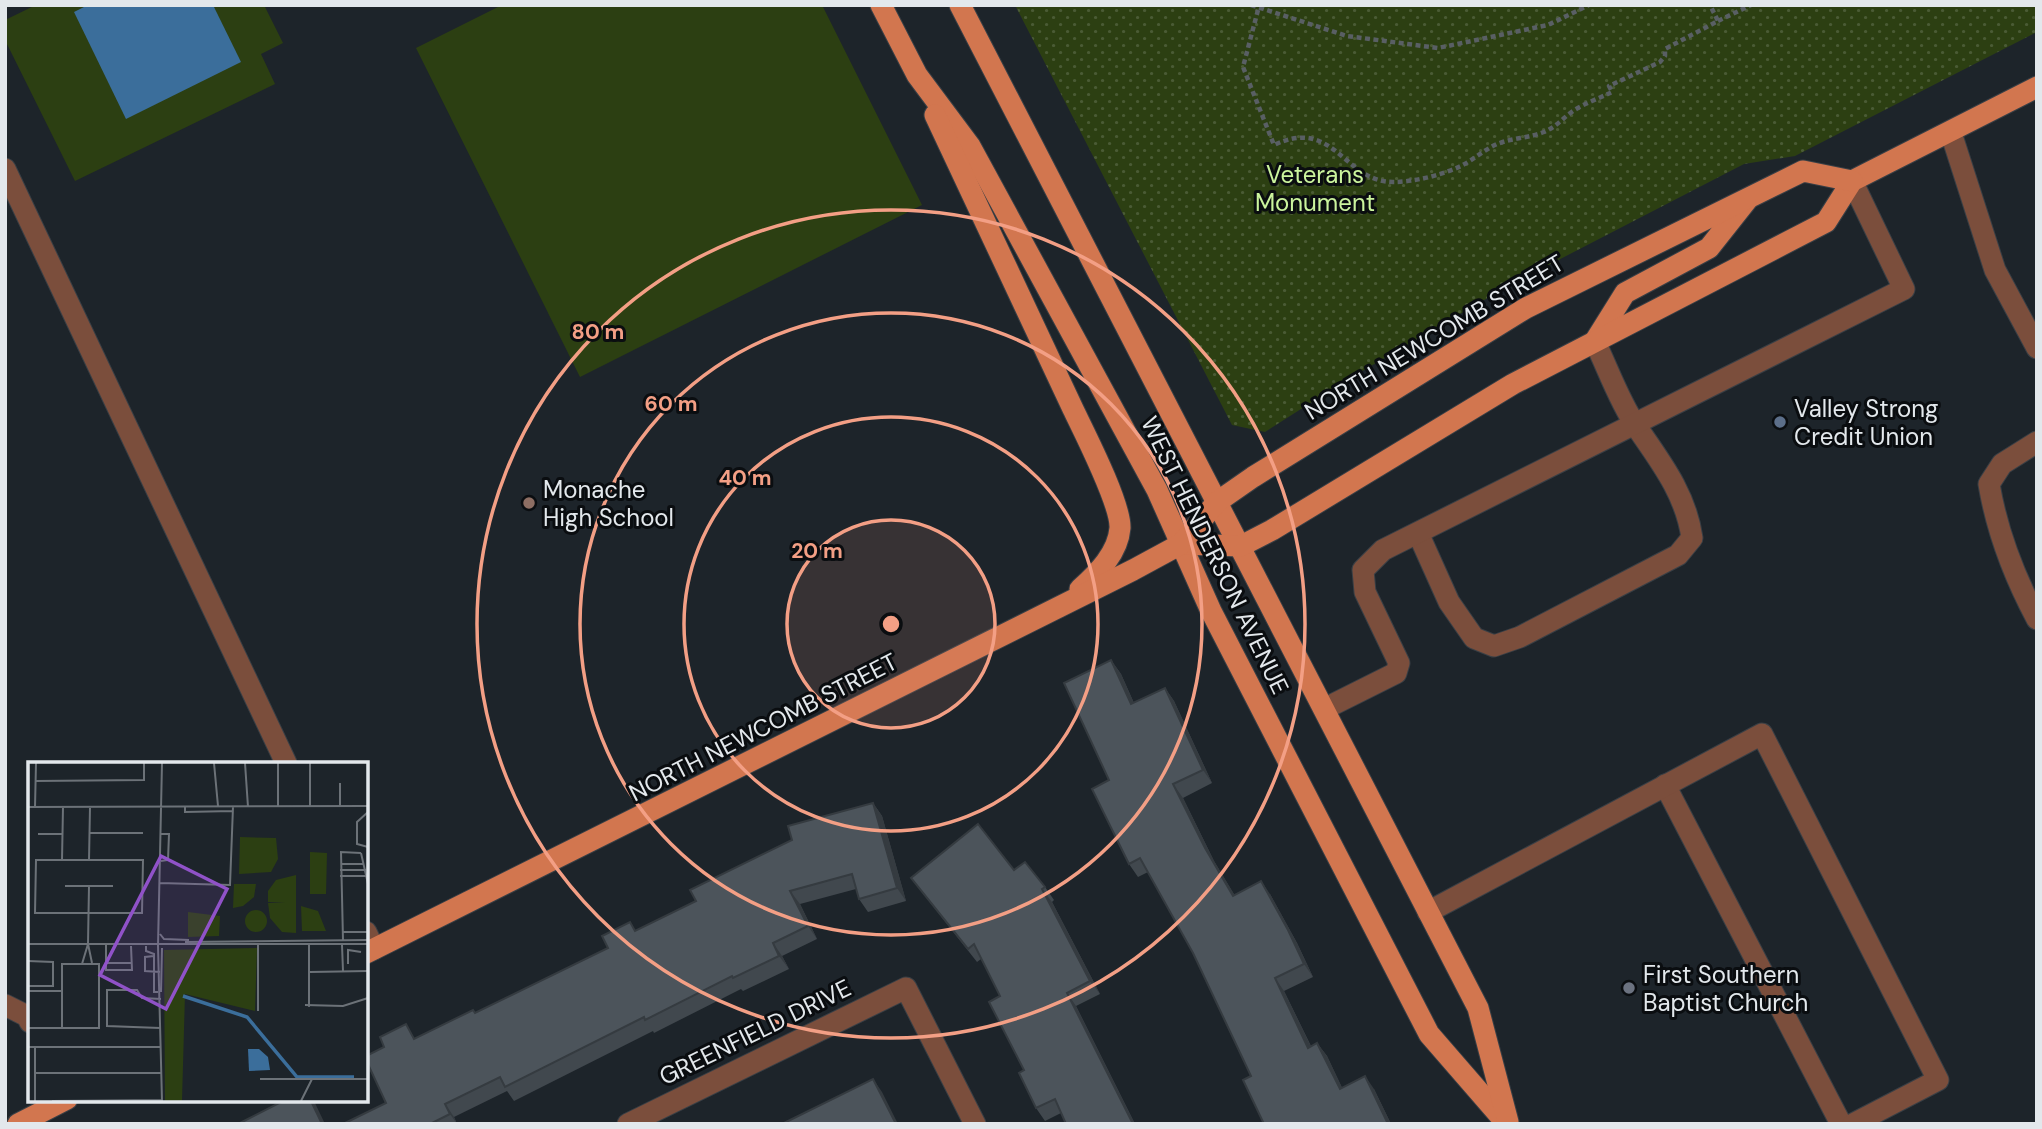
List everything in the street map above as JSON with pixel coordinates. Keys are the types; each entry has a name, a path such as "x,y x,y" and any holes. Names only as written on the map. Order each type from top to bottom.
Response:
{"main road":[{"name":"WEST HENDERSON AVENUE","path":"881,5 917,75 970,146 1157,490 1211,611 1429,1034 1508,1124"},
{"name":"WEST HENDERSON AVENUE","path":"960,5 1478,1008 1508,1124"},
{"path":"917,75 1088,442 1117,511 1120,527 1115,547 1098,573 1060,607"},
{"path":"1241,546 1513,384 1826,222 1852,181 2037,87"},
{"name":"NORTH NEWCOMB STREET","path":"368,944 1060,607 1181,544 1217,502 1526,308 1802,171 1852,181"},
{"path":"1595,342 1625,293 1709,248 1751,196"},
{"name":"NORTH NEWCOMB STREET","path":"1181,544 1241,546"},
{"path":"18,1124 63,1101"}],"street":[{"path":"1951,133 1995,270 2037,348"},
{"path":"5,169 286,762"},
{"path":"1324,709 1396,673 1399,663 1365,592 1363,570 1384,550 1904,289 1852,181"},
{"path":"1418,533 1449,602 1474,638 1494,646 1520,636 1678,555 1692,538 1689,519 1667,469 1635,425 1595,342"},
{"path":"2037,442 2002,464 1989,484 1996,522 2021,588 2037,619"},
{"path":"1428,912 1762,734 1938,1080 1853,1124"},
{"path":"1665,785 1841,1124"},
{"name":"GREENFIELD DRIVE","path":"628,1124 906,988 975,1124"},
{"path":"5,1005 28,1018"}],"path":[{"path":"1251,5 1258,10 1347,36 1438,48 1548,25 1589,5"},
{"path":"1710,5 1718,21"},
{"path":"1258,10 1243,68 1274,145 1290,137 1325,142 1371,176 1392,182 1460,167 1496,145 1543,133 1561,123 1573,111 1612,92 1609,86 1660,62 1665,56 1665,49 1751,5"}],"green space":[{"path":"36,5 264,5 283,43 261,54 275,84 75,181 5,40 5,20"},
{"path":"502,5 822,5 922,205 580,377 416,48"},
{"name":"Veterans Monument","path":"1015,5 2037,5 2037,32 1795,156 1744,164 1510,285 1345,381 1265,432 1232,425"}],"water":[{"path":"88,5 213,5 241,62 126,119 74,12"}],"building":[{"path":"1111,660 1131,704 1165,688 1203,770 1173,784 1205,848 1233,896 1261,881 1304,964 1275,978 1308,1048 1317,1043 1340,1089 1365,1076 1388,1124 1264,1124 1243,1080 1251,1076 1193,953 1140,858 1129,864 1092,789 1109,780 1064,683"},
{"path":"873,803 897,888 859,899 852,874 790,891 808,926 773,943 779,956 733,978 732,976 645,1020 644,1017 505,1087 500,1077 445,1104 450,1114 430,1124 343,1124 386,1103 368,1064 368,1055 384,1047 380,1037 406,1024 414,1039 473,1010 475,1013 608,948 602,936 630,922 635,931 696,901 690,890 792,840 788,826"},
{"path":"978,824 1014,870 1025,862 1045,887 1042,889 1090,981 1067,993 1133,1124 1066,1124 1055,1099 1036,1108 1019,1073 1024,1070 989,1002 1000,996 974,944 968,949 911,878"},
{"path":"873,1079 896,1124 782,1124"},
{"path":"283,1101 311,1101 322,1124 238,1124"}],"place":[{"name":"Valley Strong Credit Union","path":"1780,422"},
{"name":"Monache High School","path":"529,503"},
{"name":"First Southern Baptist Church","path":"1629,988"}]}
